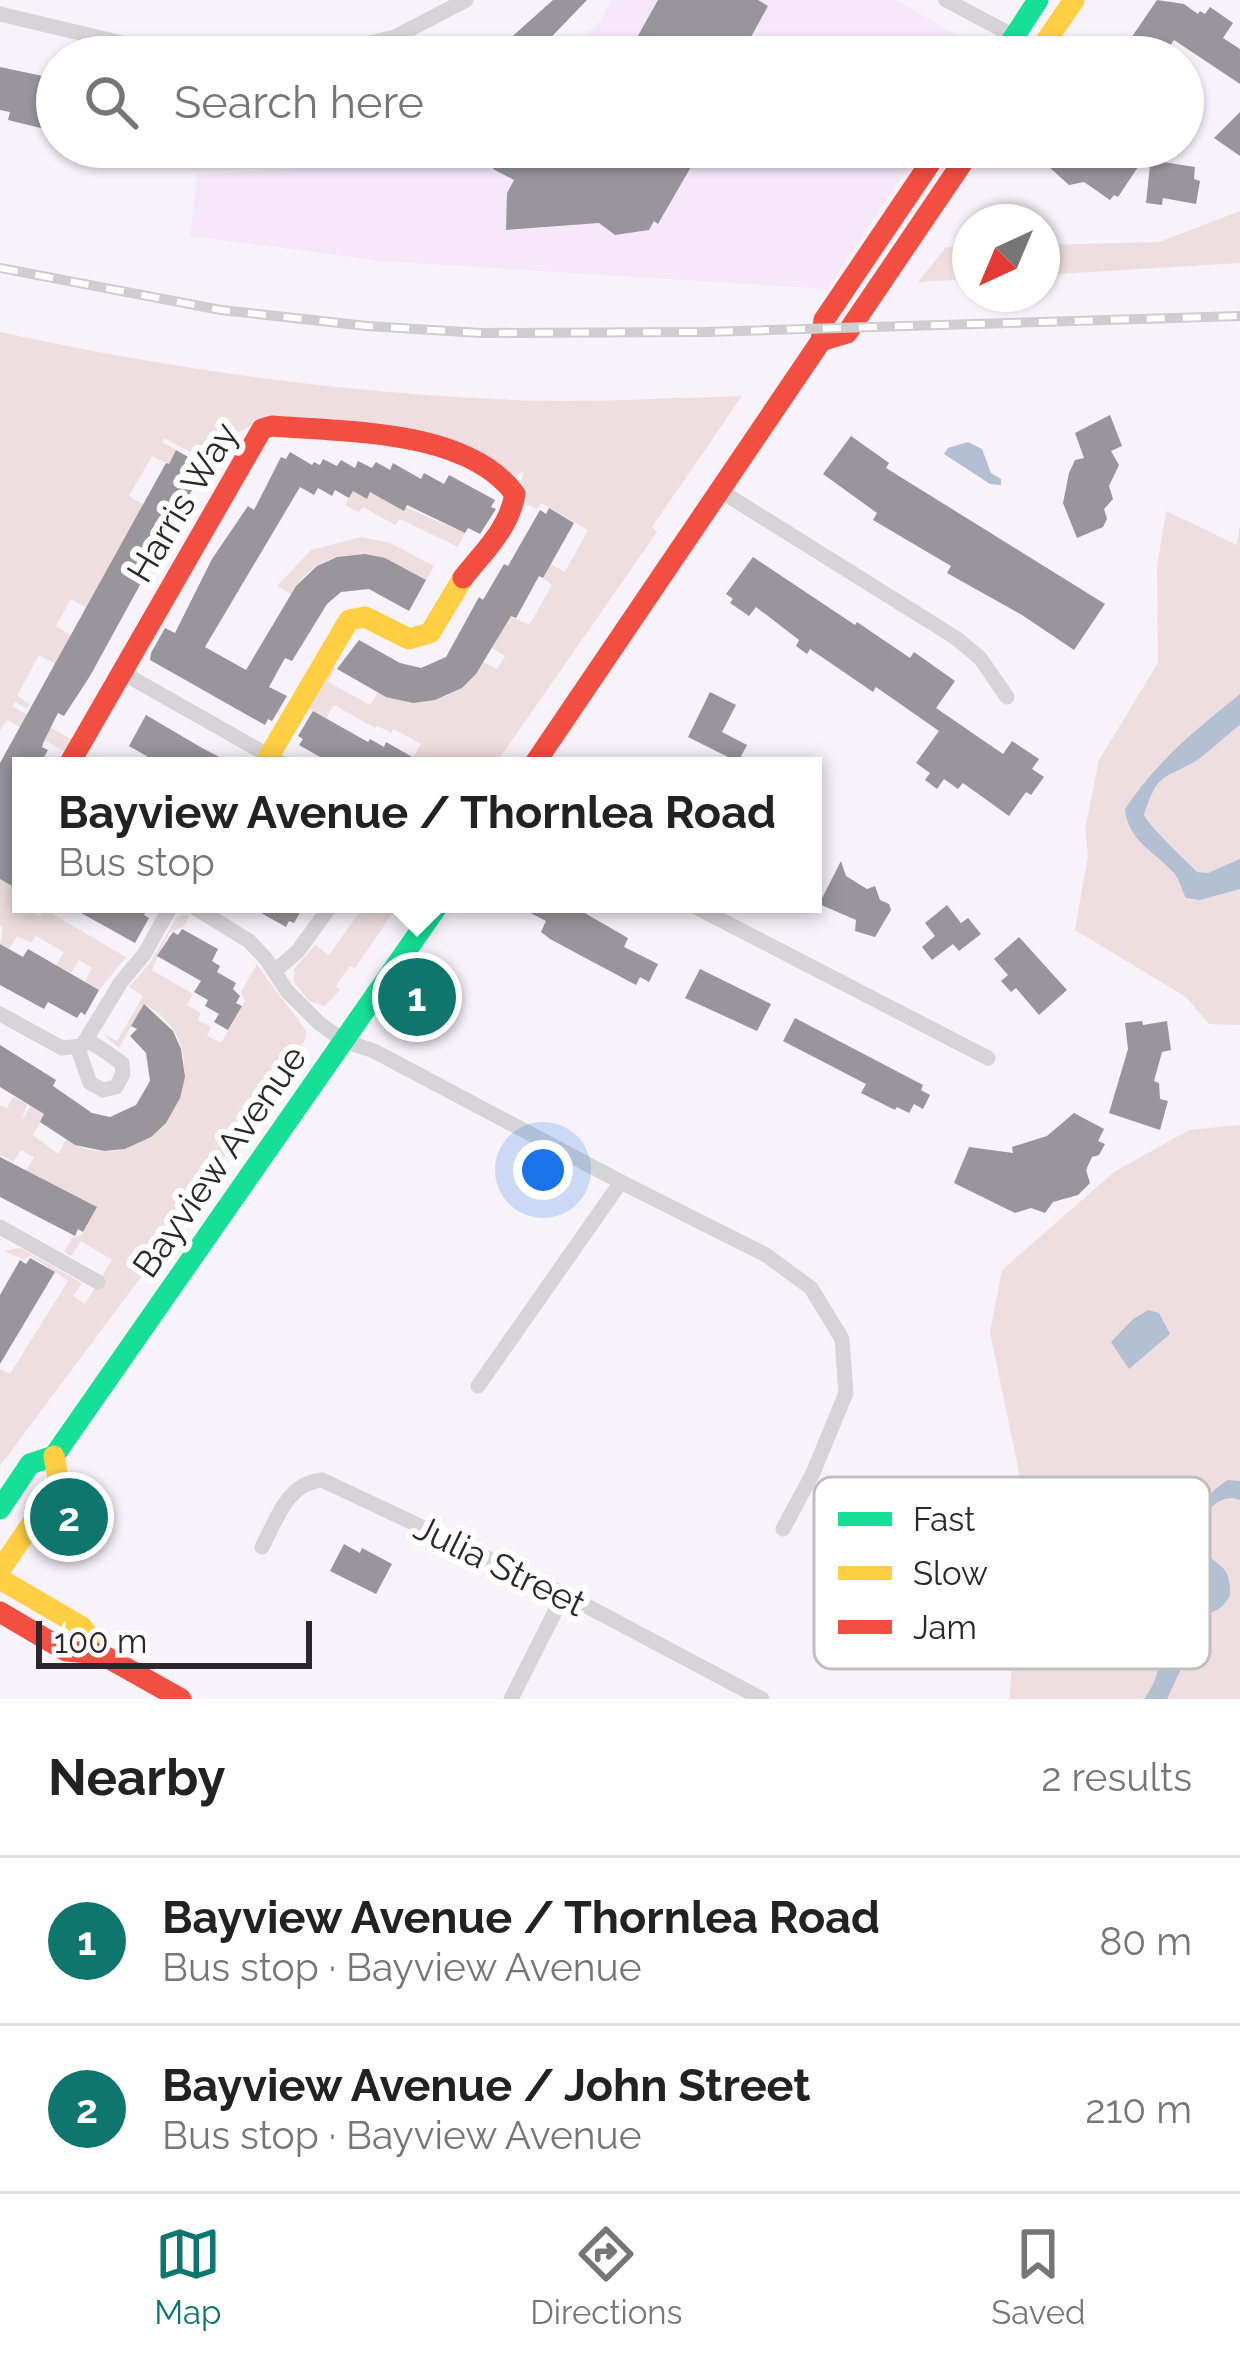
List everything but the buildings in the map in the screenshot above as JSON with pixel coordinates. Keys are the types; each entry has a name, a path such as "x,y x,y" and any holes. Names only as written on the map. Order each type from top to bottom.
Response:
{"main road":[{"path":"1015,35 1038,0"},
{"path":"1054,36 1075,0"},
{"path":"539,757 821,340 824,320 927,168"},
{"path":"821,340 848,333 959,168"},
{"name":"Harris Way","path":"73,757 262,429 272,426 435,443 506,479 514,490 513,508 430,633 414,640 364,616 349,620 280,757"},
{"name":"Bayview Avenue","path":"0,1509 31,1464 54,1456 433,913"},
{"name":"Bayview Avenue","path":"0,1575 59,1484 54,1456"},
{"path":"0,1575 82,1627 101,1654"},
{"path":"0,1612 66,1651 101,1654 181,1699"}],"street":[{"path":"397,36 466,0"},
{"path":"946,0 1015,35"},
{"path":"0,14 93,36"},
{"path":"719,490 956,638 980,658 1007,697"},
{"path":"121,672 271,757"},
{"path":"0,1014 62,1048 83,1044 166,913"},
{"path":"205,913 237,931 275,971 291,996 344,1041 374,1051 766,1255 811,1288 842,1339 846,1393 813,1473 783,1529"},
{"path":"275,971 298,952 326,913"},
{"path":"707,913 988,1058"},
{"path":"478,1387 621,1183"},
{"path":"2,1231 98,1282"},
{"name":"Julia Street","path":"262,1547 287,1499 305,1481 322,1480 564,1594 762,1699"},
{"path":"511,1699 564,1594"}],"shaded area":[{"path":"612,0 896,0 959,36 585,36"},
{"path":"298,168 907,168 827,289 382,261 190,236 197,175"},
{"path":"1240,211 1240,263 1060,274 1060,245 1159,242"},
{"path":"946,247 952,247 952,280 918,282"},
{"path":"0,332 191,368 384,392 542,401 742,396 652,527 657,532 500,757 414,757 421,744 394,729 391,733 375,728 334,705 326,718 308,708 332,666 328,682 370,705 378,692 409,699 437,698 462,687 483,662 497,669 505,656 492,648 510,616 529,625 552,585 543,578 551,564 565,572 588,530 541,503 537,509 526,504 521,471 518,476 442,436 267,417 239,432 229,428 209,462 164,438 163,443 176,450 169,464 152,456 129,496 145,506 87,608 71,599 56,626 72,636 56,664 39,655 17,696 30,704 27,709 15,702 12,706 73,740 66,752 7,720 0,731"},
{"path":"353,491 366,498 370,492 465,533 458,547 400,519 395,525 363,507 359,512 345,505"},
{"path":"1166,511 1237,545 1240,524 1240,1025 1209,1024 1186,997 1075,930 1088,855 1085,829 1099,760 1158,663 1157,567"},
{"path":"361,537 390,543 434,566 426,580 372,558 336,557 305,576 291,594 277,586 311,550"},
{"path":"0,876 12,885 12,913 51,913 126,957 99,990 85,981 92,968 79,960 71,973 56,965 64,952 36,936 31,943 17,936 9,949 0,944"},
{"path":"359,913 393,913 325,1006 309,1001 294,982 294,969 315,945 329,955"},
{"path":"183,914 190,915 184,926 169,933 152,970 193,994 187,1005 201,1013 198,1020 211,1027 207,1036 221,1043 245,1001 241,992 257,964 307,1032 304,1042 150,1265 0,1466 0,1369 10,1374 68,1281 30,1255 25,1260 3,1251 20,1248 82,1283 73,1296 85,1304 112,1260 81,1241 71,1256 64,1252 72,1238 82,1235 97,1207 26,1171 34,1157 21,1150 13,1162 0,1154 0,1105 7,1108 13,1097 27,1104 22,1120 31,1106 45,1114 33,1135 58,1154 66,1140 99,1151 129,1147 154,1132 173,1109 183,1081 183,1052 170,1025 144,1004 119,1048 102,1033 117,1041 143,996 129,987"},
{"path":"1240,1125 1240,1699 1010,1699 1011,1669 1210,1669 1210,1477 1020,1477 990,1332 1002,1270 1114,1172 1189,1130"}],"water":[{"path":"968,442 982,449 1001,485 990,484 944,454"},
{"path":"1240,694 1240,725 1162,780 1144,815 1197,872 1208,873 1240,859 1240,889 1200,900 1186,898 1175,875 1136,837 1125,809 1164,761"},
{"path":"1148,1310 1159,1313 1170,1334 1129,1369 1111,1342"},
{"path":"1228,1480 1240,1481 1240,1500 1222,1500 1210,1509 1211,1493"},
{"path":"1210,1557 1225,1571 1230,1585 1230,1596 1212,1612"},
{"path":"1158,1669 1181,1669 1167,1699 1144,1699"}],"railway":[{"path":"0,268 221,310 481,333 706,332 1240,316"}],"traffic: fast":[{"path":"1015,36 1038,0"},
{"path":"0,1509 30,1464 54,1456 433,913"}],"traffic: slow":[{"path":"1049,36 1074,0"},
{"path":"269,756 349,620 365,617 409,639 430,633 463,578"},
{"path":"0,1570 59,1484 54,1456"},
{"path":"0,1579 82,1627 101,1654"}],"traffic: jam":[{"path":"539,757 821,341 824,320 927,168"},
{"path":"821,341 847,333 959,168"},
{"path":"73,757 262,429 272,426 403,438 467,457 494,473 515,494 512,507 495,539 463,578"},
{"path":"0,1612 66,1651 101,1654 181,1699"}],"place":[{"name":"Bayview Avenue / Thornlea Road","path":"417,997"},
{"name":"Bayview Avenue / John Street","path":"69,1517"}]}
